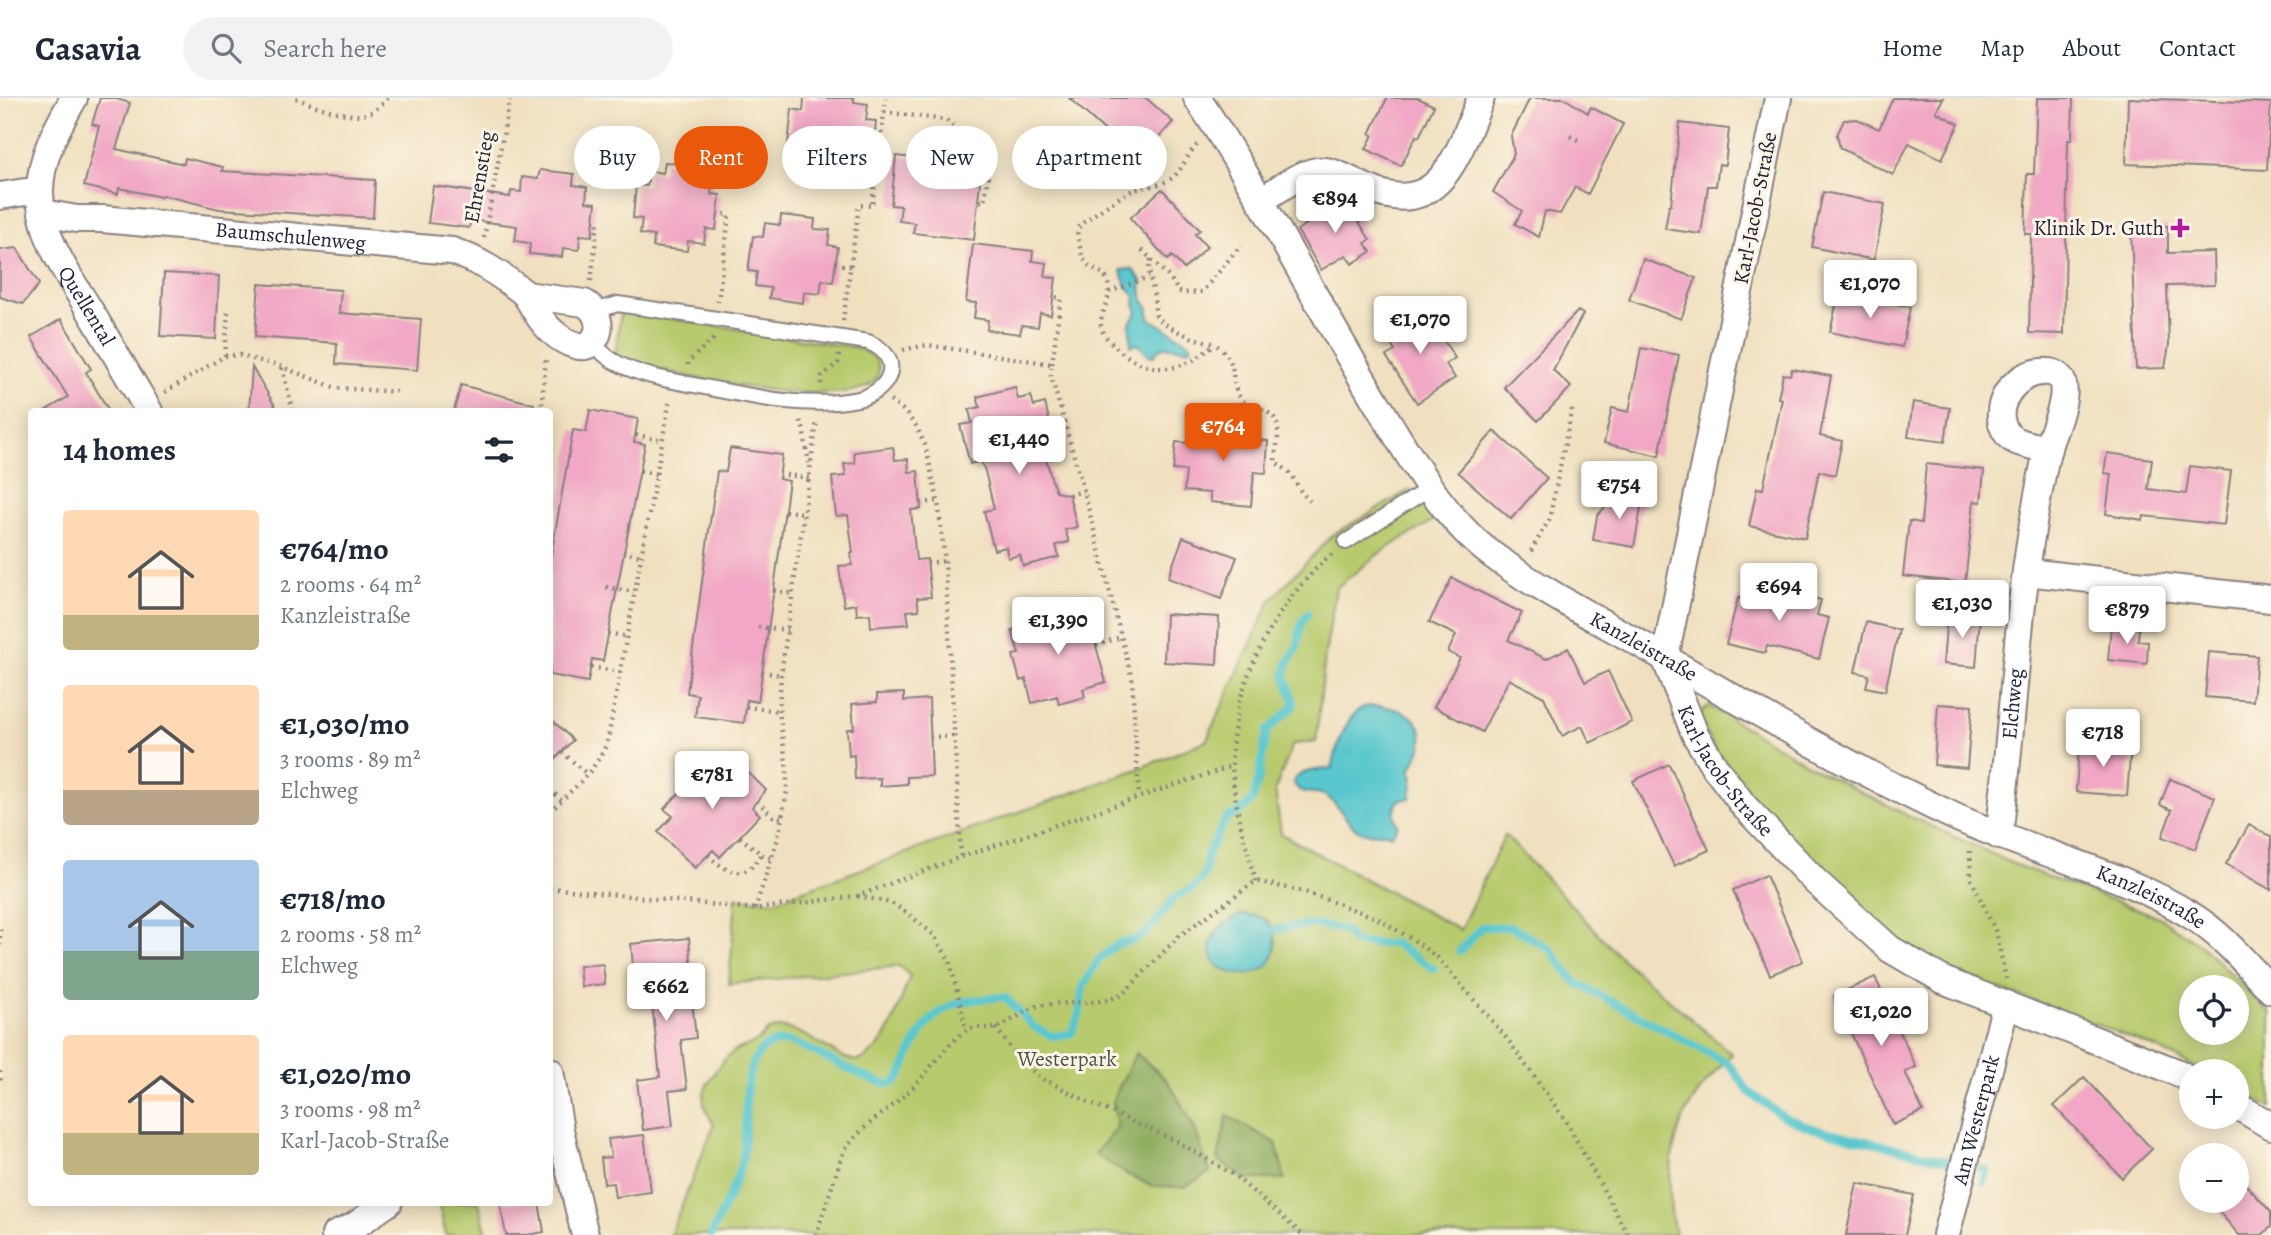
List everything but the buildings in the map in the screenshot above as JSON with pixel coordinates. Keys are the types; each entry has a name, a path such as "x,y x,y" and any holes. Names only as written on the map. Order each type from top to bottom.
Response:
{"street":[{"path":"41,203 42,166 54,133 74,98"},
{"name":"Kanzleistraße","path":"1197,98 1260,201 1337,338 1431,487 1472,537 1490,553 1519,573 1886,784 1999,836 2111,877 2190,914 2220,937 2271,990"},
{"path":"1260,201 1316,171 1336,173 1398,198 1421,194 1431,189 1449,169 1480,98"},
{"name":"Karl-Jacob-Straße","path":"1778,98 1665,658 1695,734 1714,766 1744,806 1777,843 1849,914 1890,949 1943,980 2179,1075"},
{"name":"Baumschulenweg","path":"0,196 25,192 41,203 77,219 102,219 453,251 480,262 526,295 546,326 560,337"},
{"name":"Quellental","path":"41,203 48,235 59,260 157,402"},
{"name":"Baumschulenweg","path":"526,295 589,307"},
{"path":"560,337 582,346 592,342 598,321 589,307"},
{"name":"Elchweg","path":"1999,836 2026,572 2048,449"},
{"path":"2026,572 2271,599"},
{"name":"Am Westerpark","path":"1946,1235 2006,1004"},
{"path":"553,1107 555,1131 585,1235"},
{"path":"2249,1113 2271,1126"},
{"path":"335,1235 383,1206"}],"lane":[{"path":"589,307 618,304 868,342 885,353 890,363 890,371 888,379 877,391 860,398 819,402 772,399 678,382 620,365 607,358 592,342"},
{"path":"1346,542 1431,487"}],"path":[{"path":"296,98 309,104 355,115 375,110 388,98"},
{"name":"Ehrenstieg","path":"480,262 510,98"},
{"path":"755,908 782,818 788,780 779,710 781,675 822,376 838,363 859,205 872,206 877,139 886,98"},
{"path":"884,112 946,120 991,158 984,202 978,201"},
{"path":"1570,136 1582,142"},
{"path":"1202,140 1169,181 1131,191 1094,213 1078,228 1077,235 1082,257 1088,265 1102,272 1109,292 1101,325 1103,332 1118,349 1145,366 1167,369 1194,360 1214,344"},
{"path":"553,809 604,752 662,440 678,382 688,362 713,339 729,215 718,213"},
{"path":"589,307 598,221 593,220"},
{"path":"1142,250 1171,279 1178,291 1197,293 1206,289 1241,245"},
{"path":"1151,259 1149,277 1153,287 1156,315 1192,338 1219,347 1232,362 1239,396 1253,408 1275,418 1278,432 1275,462 1293,474 1304,495 1310,500"},
{"path":"835,264 851,266"},
{"path":"1109,292 1149,277"},
{"path":"1054,297 1061,298 1051,376 1084,491 1132,679 1139,796"},
{"path":"225,356 228,312"},
{"path":"541,408 545,359 560,337"},
{"path":"885,353 927,345 1052,364"},
{"path":"157,402 225,356 239,355 336,387 401,393"},
{"path":"282,367 292,408"},
{"path":"877,391 902,410 916,426 925,445 939,501 945,561 961,857"},
{"path":"772,399 799,418 810,470"},
{"path":"1519,573 1549,520 1572,409"},
{"path":"1053,434 1066,430"},
{"path":"636,435 662,440"},
{"path":"640,471 656,474"},
{"path":"779,474 809,478"},
{"path":"1069,495 1084,491"},
{"path":"921,503 939,501"},
{"path":"785,511 804,513"},
{"path":"1256,881 1240,823 1232,766 1233,742 1241,698 1265,637 1277,615 1298,587 1346,542"},
{"path":"623,552 641,556"},
{"path":"927,563 945,561"},
{"path":"607,587 635,592"},
{"path":"774,591 793,594"},
{"path":"758,627 788,630"},
{"path":"608,633 627,637"},
{"path":"1096,645 1121,637"},
{"path":"591,667 620,672"},
{"path":"762,672 781,675"},
{"path":"746,707 779,710"},
{"path":"930,737 954,736"},
{"path":"562,752 587,774"},
{"path":"553,888 755,908 857,895 961,857 1232,766"},
{"path":"553,792 561,800"},
{"path":"757,801 773,816 782,818"},
{"path":"740,837 761,854 771,858"},
{"path":"1970,844 1970,878 1996,932 2009,993 2006,1004"},
{"path":"708,855 724,870 734,872 749,870 761,854"},
{"path":"816,1235 843,1153 850,1142 881,1112 910,1091 945,1049 966,1029 996,1028 1036,1007 1114,999 1123,994 1179,936 1256,881 1305,892 1377,918 1437,958 1505,1036 1566,1121 1628,1235"},
{"path":"857,895 891,903 933,934 950,961 966,1029"},
{"path":"0,929 0,945"},
{"path":"996,1028 1017,1057 1039,1077 1178,1142 1234,1175 1303,1235"},
{"path":"0,1071 0,1082"}],"green space":[{"path":"621,311 858,348 875,358 879,368 878,375 861,389 831,393 750,388 667,372 615,355"},
{"name":"Westerpark","path":"1410,490 1434,520 1381,552 1336,588 1325,655 1316,742 1293,744 1275,790 1281,834 1460,930 1505,835 1624,961 1732,1054 1693,1101 1676,1138 1670,1187 1675,1235 670,1235 714,1125 705,1107 704,1096 708,1084 724,1060 736,1050 757,1041 769,1030 781,1028 807,1036 844,1057 863,1059 873,1052 887,1033 910,976 899,966 729,984 736,898 774,901 1138,769 1206,741 1271,600 1332,535","holes":["1225,923 1276,940 1268,962 1247,974 1213,937"]},
{"path":"1709,706 1823,773 1907,815 2018,866 2159,917 2202,946 2231,975 2179,975 2179,1045 2249,1045 2249,992 2271,1014 2271,1108 2249,1096 2249,1059 2179,1059 2070,1014 1957,974 1905,945 1822,875 1724,766 1699,718"},
{"path":"1136,1053 1168,1081 1194,1127 1210,1172 1185,1187 1153,1186 1128,1175 1095,1154 1117,1128 1113,1099"},
{"path":"1227,1116 1276,1143 1285,1179 1246,1179 1218,1160"},
{"path":"439,1206 480,1206 487,1235 446,1235"}],"water":[{"path":"1132,269 1142,281 1142,296 1149,308 1149,318 1191,344 1191,348 1161,348 1154,356 1149,355 1138,344 1131,346 1130,323 1137,312 1134,294 1125,283 1121,270"},
{"path":"1381,706 1410,716 1416,721 1422,735 1421,747 1410,770 1413,777 1410,798 1398,801 1395,807 1398,825 1392,835 1359,831 1326,796 1301,791 1293,782 1305,772 1332,768 1342,734 1352,717 1364,707"},
{"path":"1241,914 1264,919 1271,925 1276,941 1270,962 1265,968 1251,974 1234,974 1220,967 1214,960 1210,946 1219,928"}],"waterway":[{"path":"711,1235 742,1161 747,1088 751,1069 758,1054 770,1044 787,1042 798,1045 860,1075 886,1084 894,1083 899,1078 918,1039 936,1016 946,1009 971,1000 1005,997 1034,1027 1051,1036 1071,1034 1079,1016 1083,986 1099,959 1119,943 1132,941 1143,935 1175,897 1193,888 1200,881 1205,873 1207,855 1226,818 1242,811 1253,799 1267,731 1293,707 1294,701 1285,676 1287,665 1297,648 1302,621 1308,614"},
{"path":"1273,930 1312,924 1344,930 1355,943 1395,944 1434,969"},
{"path":"1460,951 1481,927 1512,927 1550,949 1575,982 1729,1064 1749,1092 1784,1117 1812,1128 1949,1161"},
{"path":"1981,1169 1987,1171 1984,1182"}],"place":[{"name":"Klinik Dr. Guth","path":"2180,228"}]}
